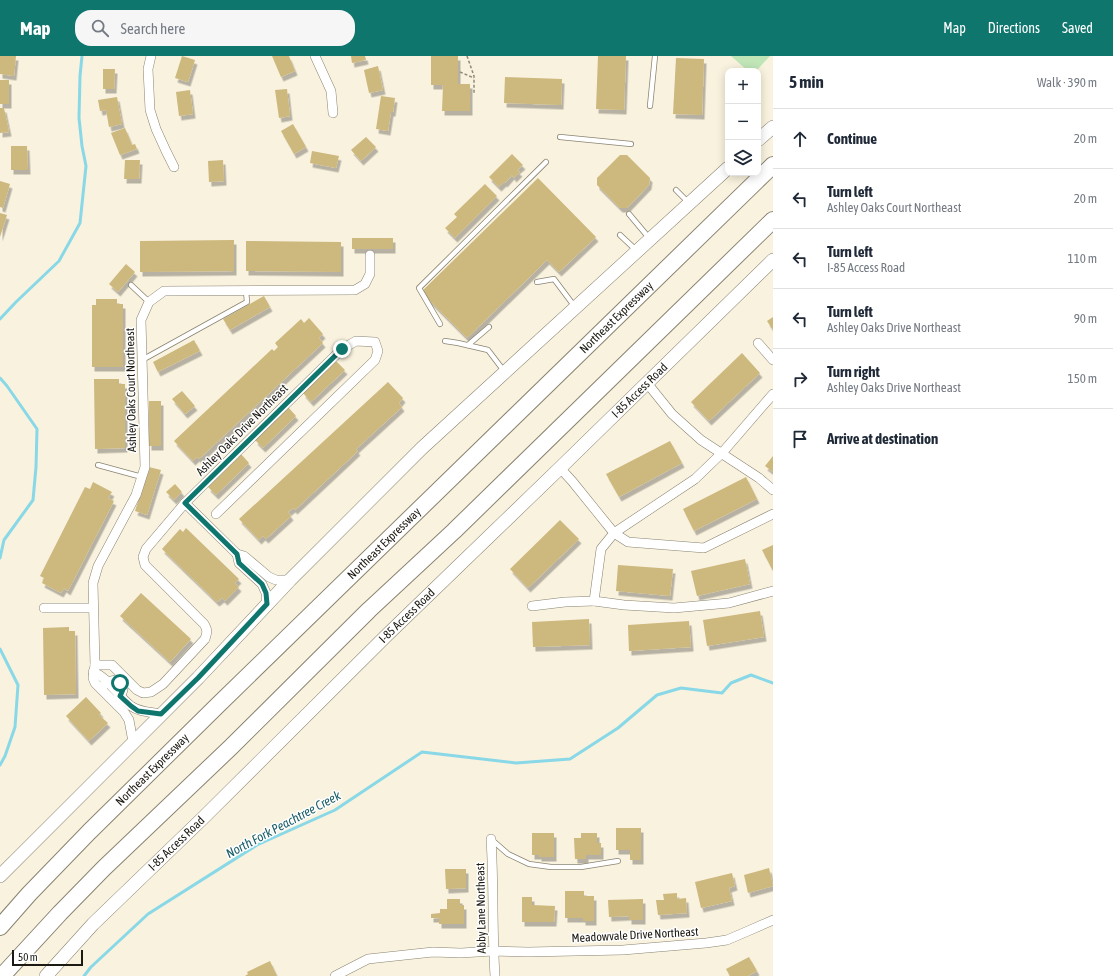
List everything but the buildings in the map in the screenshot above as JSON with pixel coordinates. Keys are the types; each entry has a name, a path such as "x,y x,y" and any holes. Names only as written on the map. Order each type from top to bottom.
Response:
{"highway":[{"name":"Northeast Expressway","path":"0,927 29,894 95,826 773,165"},
{"path":"2,976 60,913 109,863 231,747 369,610 454,531 773,220"}],"main road":[{"path":"761,137 773,127"},
{"path":"0,876 198,678 290,580 422,448 725,171"},
{"name":"I-85 Access Road","path":"46,976 93,924 215,806 387,634 773,260"}],"street":[{"path":"151,56 148,69 150,110 162,144 174,167"},
{"path":"315,56 331,91 333,113"},
{"path":"149,302 164,291 355,290 365,284 370,274 370,255"},
{"name":"Ashley Oaks Court Northeast","path":"133,742 129,720 117,699 104,685 95,683 93,678 93,583 98,566 136,495 145,467 141,320 149,302"},
{"name":"Ashley Oaks Drive Northeast","path":"94,668 112,665 136,690 143,693 151,692 163,684 205,639 207,629 204,624 145,565 143,557 146,549 185,503 342,349 356,340 375,342 378,351 375,360 216,514"},
{"path":"758,343 773,360"},
{"path":"647,382 672,414 701,440 759,478 773,490"},
{"path":"594,601 601,549 614,533 695,479 722,453 773,394"},
{"path":"560,468 614,533 628,542 704,548 773,514"},
{"path":"185,503 237,554 244,556 264,588 267,604"},
{"path":"254,570 276,580 290,580"},
{"path":"532,606 565,602 594,601 624,605 674,608 729,603 773,591"},
{"path":"44,608 93,608"},
{"name":"Ashley Oaks Court Northeast","path":"117,699 138,711 161,714"},
{"name":"Abby Lane Northeast","path":"491,839 493,871 493,951 495,976"},
{"name":"Meadowvale Drive Northeast","path":"335,976 368,960 433,952 461,953 493,951 623,950 706,943 727,940 773,921"}],"lane":[{"path":"650,106 655,56"},
{"path":"560,137 631,144"},
{"path":"440,324 419,288 546,162"},
{"path":"676,190 690,203"},
{"path":"629,214 650,239"},
{"path":"620,235 637,252"},
{"path":"537,282 554,279 576,307"},
{"path":"131,285 149,302"},
{"path":"142,360 247,302 246,291"},
{"path":"468,345 489,327"},
{"path":"445,341 488,350 504,372"},
{"path":"98,465 142,477"},
{"path":"491,839 508,854 529,864 551,867 581,867 618,861"}],"path":[{"path":"467,56 474,76 474,94"},
{"path":"460,72 474,78"}],"green space":[{"path":"731,56 770,56 759,68 745,68"}],"waterway":[{"path":"0,319 59,261 80,223 86,166 79,118 82,56"},
{"path":"0,378 37,429 33,500 4,540 0,558"},
{"path":"0,649 18,685 15,727 5,756 0,765"},
{"name":"North Fork Peachtree Creek","path":"84,976 91,967 148,914 257,845 335,810 422,752 516,763 570,759 618,728 657,695 681,688 722,693 731,683 751,675 773,683"}],"route":[{"path":"120,683 124,686 124,690 120,696 123,700 138,711 161,714 198,678 267,604 266,593 262,584 239,563 237,554 185,503 342,349"}]}
